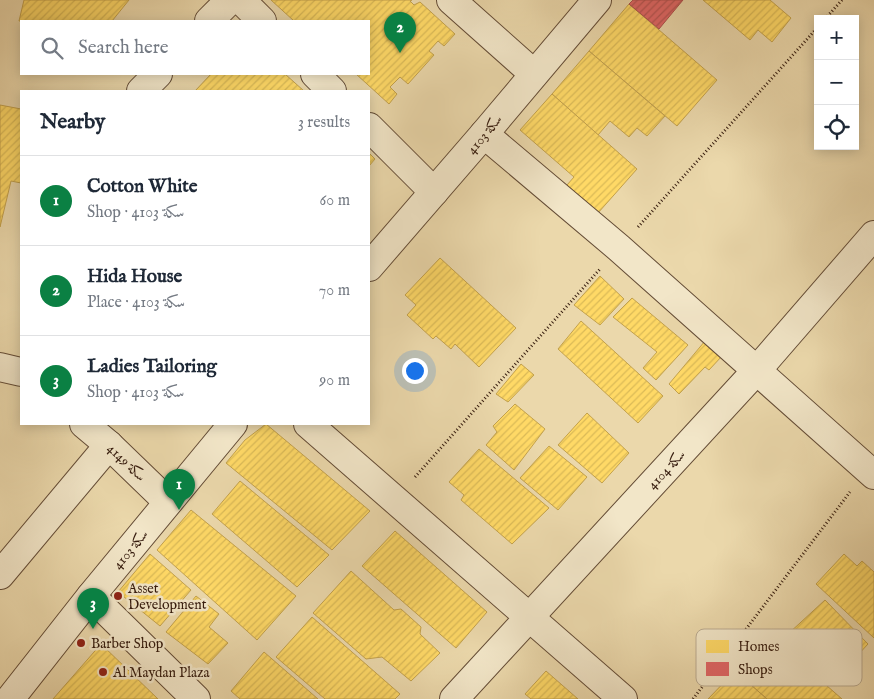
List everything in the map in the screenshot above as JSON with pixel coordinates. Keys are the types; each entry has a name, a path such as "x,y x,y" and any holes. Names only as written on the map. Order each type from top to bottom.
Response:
{"street":[{"path":"210,20 230,0"},
{"path":"241,0 261,20"},
{"path":"451,0 534,74"},
{"name":"سكة 4103","path":"370,266 597,0"},
{"path":"142,90 157,75"},
{"path":"316,75 331,90"},
{"path":"370,129 434,192"},
{"path":"484,134 618,248 871,472"},
{"name":"سكة 4104","path":"454,699 757,370 874,235"},
{"path":"0,367 20,372"},
{"name":"سكة 4149","path":"85,425 109,445 168,502"},
{"name":"سكة 4103","path":"10,699 91,596 233,425"},
{"path":"309,425 624,699"},
{"path":"1,573 109,445"},
{"path":"91,596 196,699"}],"path":[{"path":"829,15 842,0"},
{"path":"748,629 871,472"},
{"path":"693,699 703,686"}],"building: Homes":[{"path":"24,0 129,0 113,20 19,21"},
{"path":"271,0 412,0 410,1 414,5 420,2 455,34 444,46 438,41 429,51 434,55 408,84 400,77 390,87 397,94 389,104 357,75 370,75 370,20 293,20"},
{"path":"703,0 770,0 791,18 772,42 758,30 750,40"},
{"path":"629,4 717,80 677,126 589,51"},
{"path":"589,51 665,116 647,136 637,128 629,137 610,121 598,135 552,94"},
{"path":"210,75 286,75 303,90 196,90"},
{"path":"552,94 637,169 598,213 567,185 574,177 520,130"},
{"path":"0,105 20,109 20,183 11,181 0,227"},
{"path":"370,154 375,159 370,165"},
{"path":"440,258 516,328 479,367 455,344 451,349 436,336 433,339 407,315 416,305 405,295"},
{"path":"600,276 624,299 600,325 574,305"},
{"path":"632,298 688,345 656,380 643,368 657,352 613,317"},
{"path":"581,321 663,396 638,423 558,349"},
{"path":"705,341 722,356 709,370 705,367 679,394 669,384"},
{"path":"521,364 534,375 508,402 496,394"},
{"path":"515,404 545,429 514,470 486,445 497,432 493,426"},
{"path":"587,413 629,453 602,483 558,445"},
{"path":"267,425 370,511 332,550 226,463 245,440"},
{"path":"549,446 587,477 558,510 520,478"},
{"path":"479,449 549,508 512,544 461,500 464,495 449,482"},
{"path":"240,481 329,555 297,587 212,514"},
{"path":"191,510 296,596 257,640 157,550"},
{"path":"395,531 487,612 456,648 362,566"},
{"path":"150,554 191,590 160,626 118,592"},
{"path":"844,554 857,566 862,561 874,572 874,638 816,584"},
{"path":"351,571 394,610 401,609 421,627 420,634 440,653 411,681 382,657 366,659 313,613"},
{"path":"196,596 219,614 209,627 228,643 208,664 166,632"},
{"path":"825,600 853,629 793,629"},
{"path":"312,617 400,694 395,699 325,699 276,657"},
{"path":"862,638 868,644 862,650"},
{"name":"Al Maydan Plaza","path":"101,644 158,699 53,699"},
{"path":"264,652 318,699 240,699 231,691"},
{"path":"546,671 578,699 531,699 525,694"},
{"path":"721,686 752,686 767,699 708,699"},
{"path":"752,686 827,686 842,699 767,699"}],"building: Shops":[{"path":"633,0 683,0 659,29 629,4"}],"place":[{"name":"Hida House","path":"400,53"},
{"name":"Cotton White","path":"179,510"},
{"name":"Asset Development","path":"118,596"},
{"name":"Ladies Tailoring","path":"93,629"},
{"name":"Barber Shop","path":"81,643"},
{"name":"Al Maydan Plaza","path":"103,672"}]}
